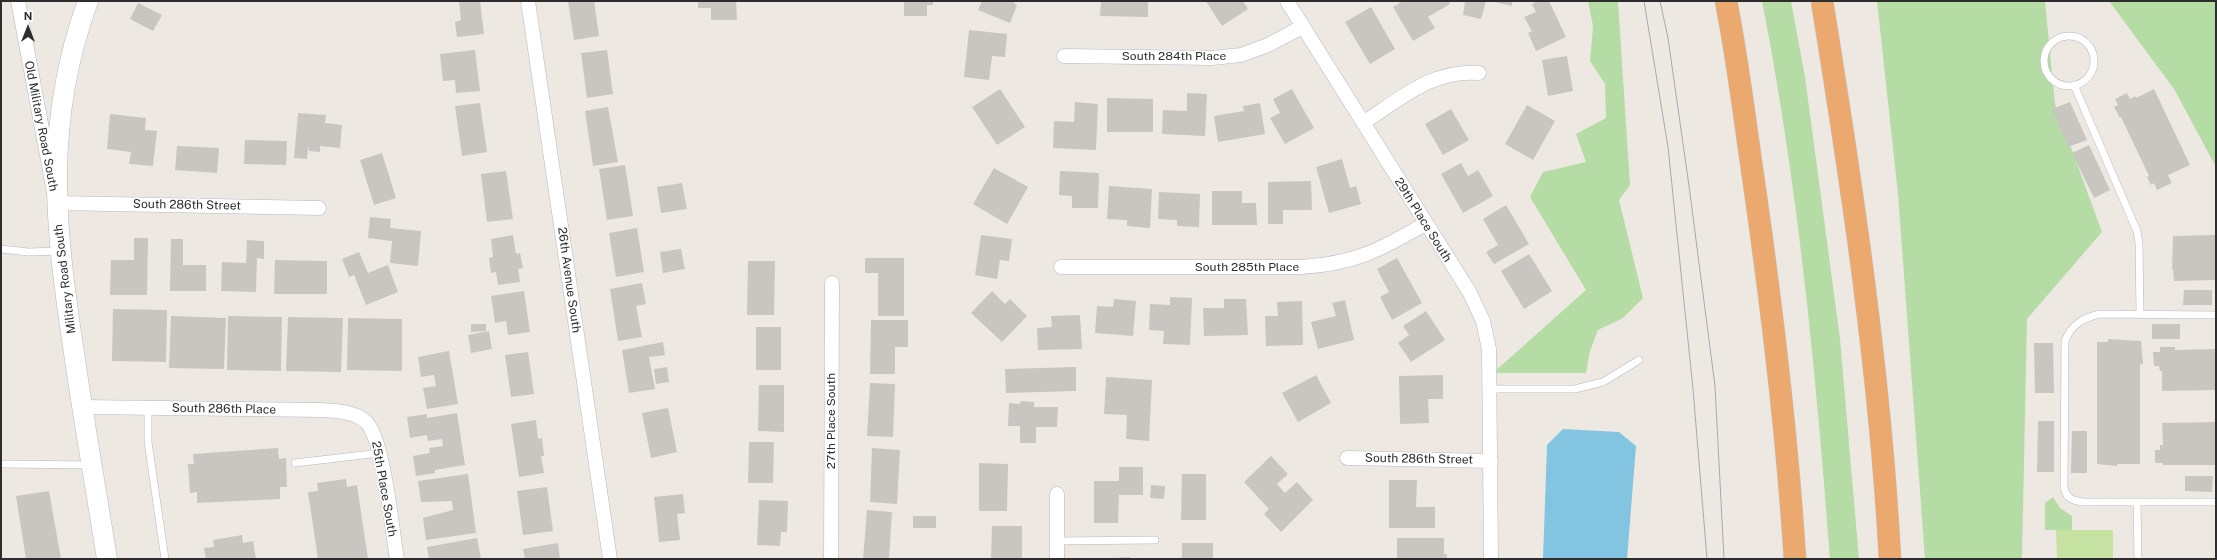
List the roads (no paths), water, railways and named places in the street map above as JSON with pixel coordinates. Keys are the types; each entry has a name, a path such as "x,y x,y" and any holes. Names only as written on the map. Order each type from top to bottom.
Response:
{"highway":[{"path":"1726,1 1734,43 1766,270 1788,456 1795,559"},
{"path":"1822,1 1857,232 1875,374 1887,504 1890,559"}],"main road":[{"name":"Military Road South","path":"88,1 74,39 60,113 56,203 60,251 82,407 107,559"}],"street":[{"name":"Old Military Road South","path":"18,1 56,203"},
{"name":"26th Avenue South","path":"528,1 610,559"},
{"name":"29th Place South","path":"1287,1 1425,224 1470,293 1483,320 1489,349 1491,559"},
{"name":"South 284th Place","path":"1064,56 1212,58 1234,56 1268,45 1302,26"},
{"path":"1363,123 1418,86 1431,80 1457,73 1479,73"},
{"name":"South 286th Street","path":"56,203 319,208"},
{"name":"South 285th Place","path":"1061,267 1301,267 1334,264 1371,254 1425,224"},
{"name":"27th Place South","path":"831,559 832,283"},
{"name":"South 286th Place","path":"82,407 321,410 350,414 365,421"},
{"name":"25th Place South","path":"365,421 372,431 380,453 397,559"},
{"name":"South 286th Street","path":"1347,458 1491,461"},
{"path":"1057,494 1057,559"}],"lane":[{"path":"2065,36 2075,37 2084,41 2090,48 2094,57 2094,67 2090,75 2083,82 2074,85 2064,85 2055,81 2048,74 2045,65 2045,56 2049,47 2056,40 2065,36"},
{"path":"2074,85 2136,231 2139,243 2140,314"},
{"path":"1,249 28,252 60,251"},
{"path":"2216,314 2099,314 2084,318 2069,332 2065,341 2064,488 2066,494 2071,500 2082,502 2216,502"},
{"path":"1490,389 1575,389 1602,382 1639,360"},
{"path":"148,408 148,442 165,559"},
{"path":"295,463 380,453"},
{"path":"1,464 91,465"},
{"path":"2137,502 2138,559"},
{"path":"1057,541 1155,540"}],"water":[{"path":"1563,429 1619,432 1636,446 1627,559 1543,559 1547,445"}],"tram line":[{"path":"1644,1 1668,147 1693,389 1707,559"},
{"path":"1660,1 1668,38 1715,386 1724,559"}]}
